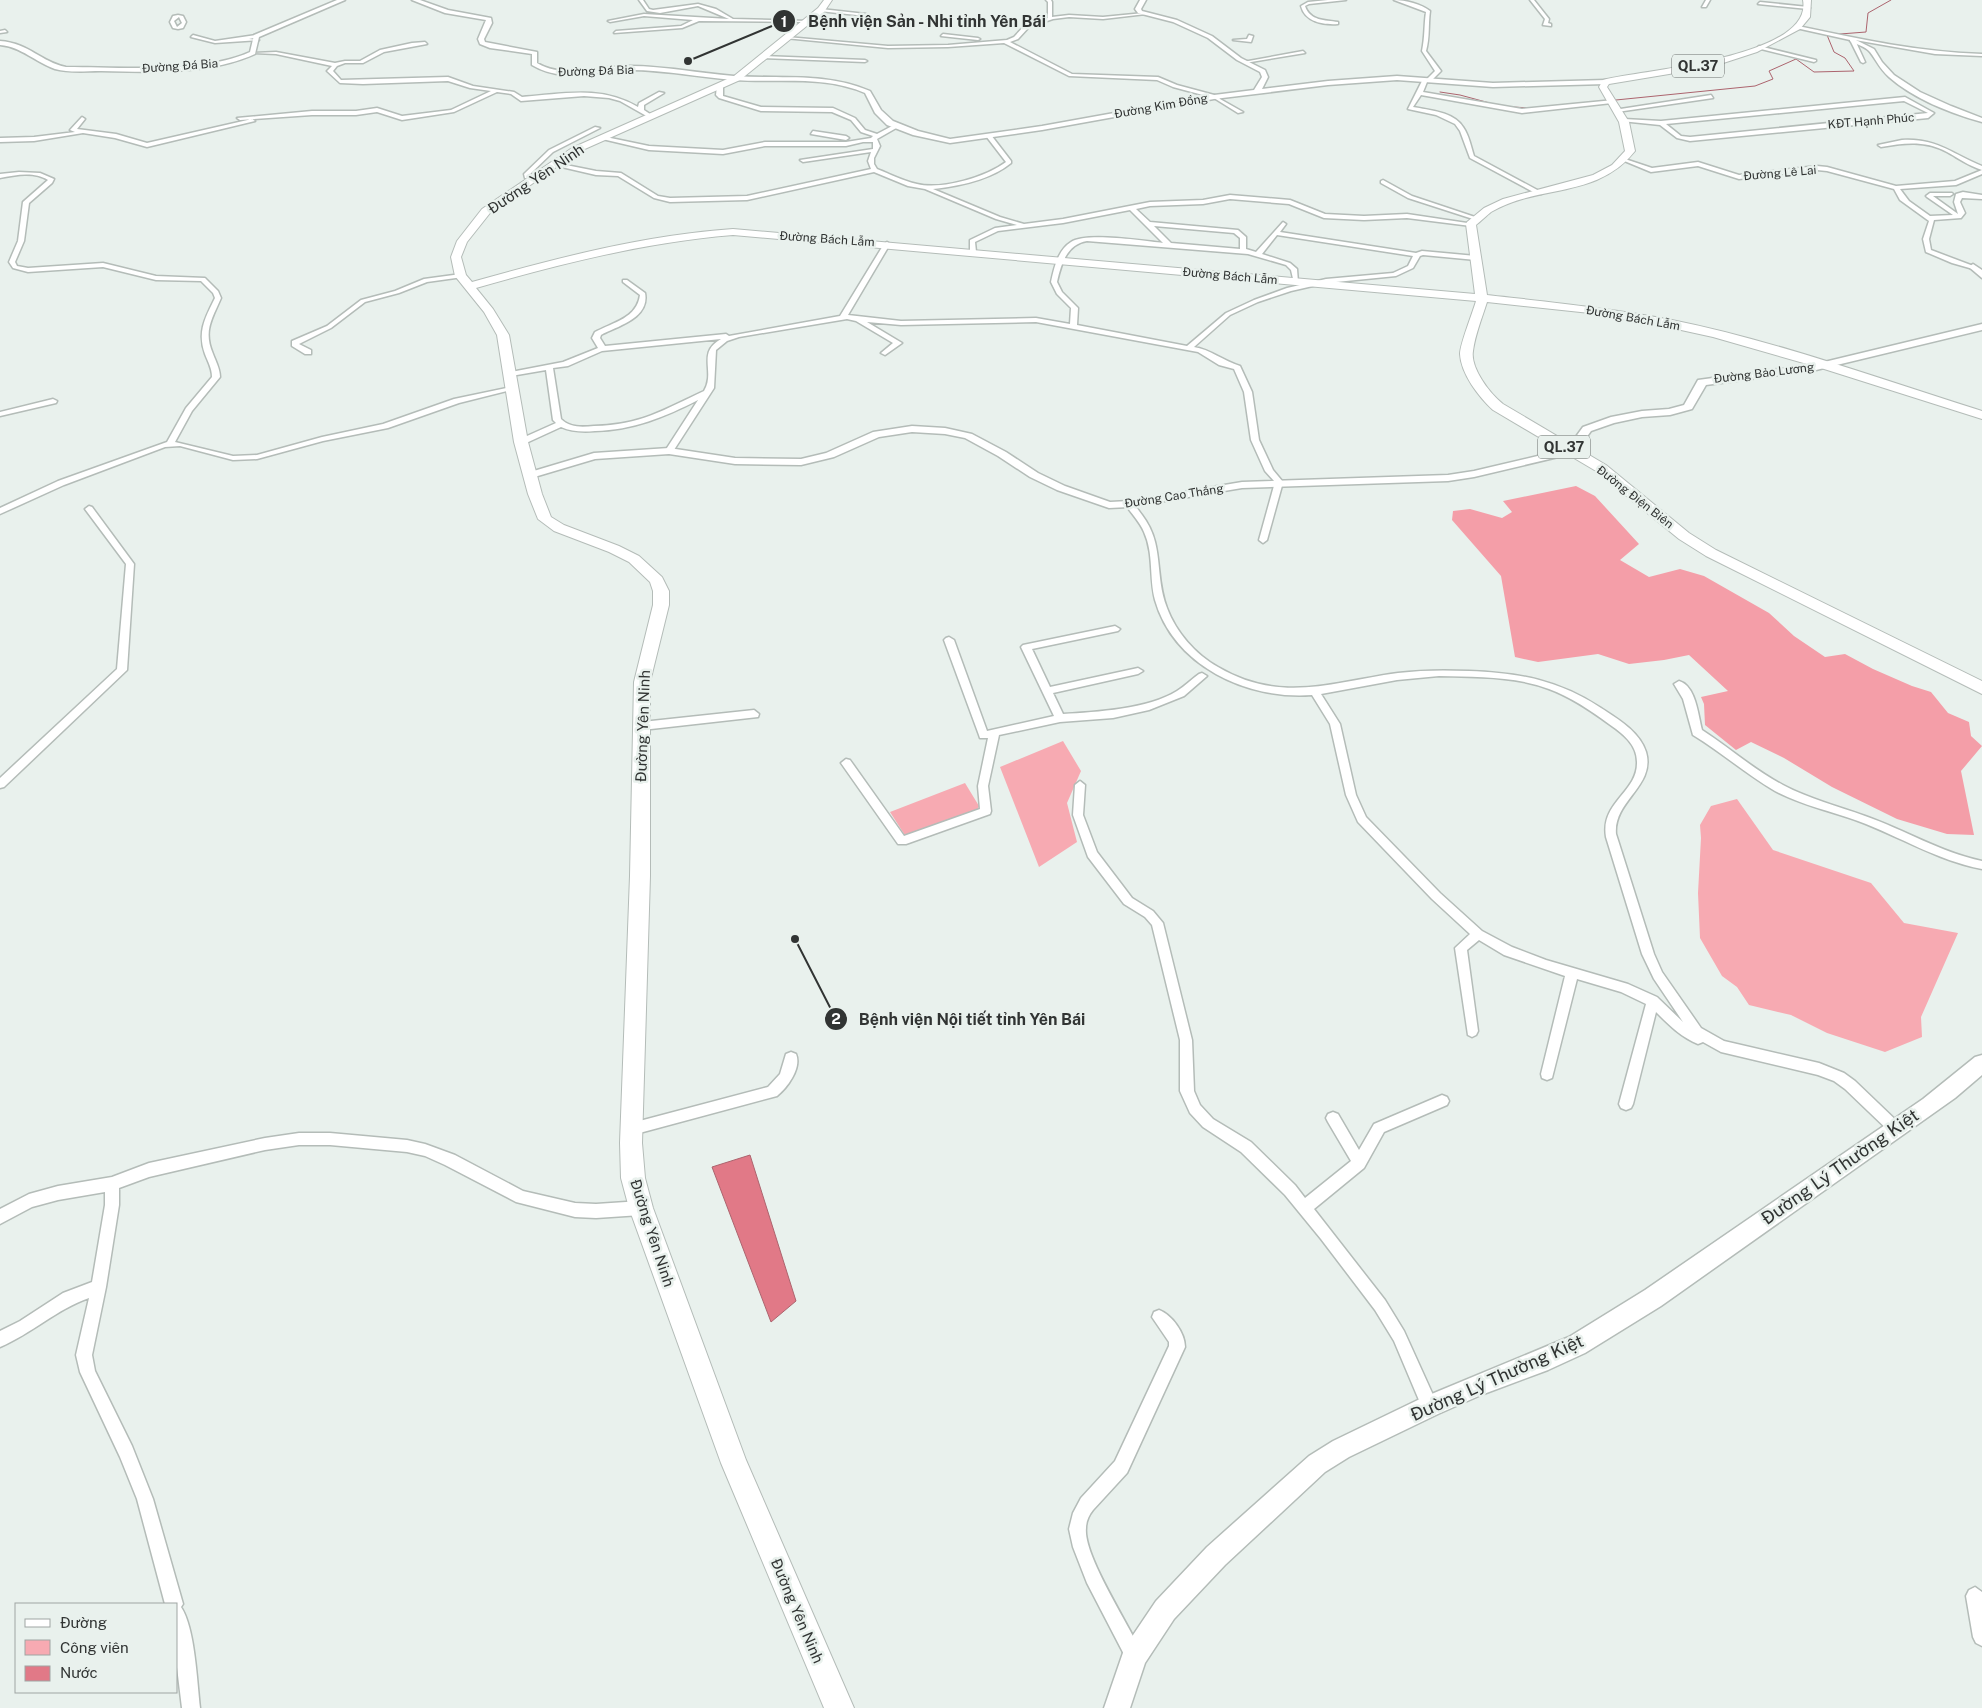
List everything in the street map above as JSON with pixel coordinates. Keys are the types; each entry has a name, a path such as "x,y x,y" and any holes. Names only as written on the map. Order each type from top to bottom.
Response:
{"main road":[{"name":"Đường Yên Ninh","path":"828,0 821,10 737,78 684,102 646,113 599,133 556,165 486,211 462,241 456,257 457,265 465,281 497,323 503,335 521,442 545,519 552,524 634,559 657,580 661,591 660,605 642,674 640,876 632,1128 633,1178 641,1208 734,1463 839,1708"},
{"path":"1798,26 1807,14 1808,4"},
{"name":"QL.37","path":"1606,82 1724,61 1759,47 1798,26"},
{"path":"1473,221 1480,214 1504,202 1587,181 1624,159 1630,151 1620,116 1603,87 1606,82"},
{"name":"Đường Điện Biên","path":"1473,221 1482,298 1466,353 1474,378 1486,397 1498,407 1601,468 1684,536 1711,553 1982,688"},
{"name":"Đường Bách Lẫm","path":"465,281 693,235 734,232 887,244 1482,298 1590,310 1672,324 1825,365 1982,415"},
{"name":"Đường Lý Thường Kiệt","path":"1117,1708 1134,1656 1165,1610 1216,1556 1317,1464 1341,1448 1430,1406 1576,1346 1652,1298 1837,1170 1861,1151 1896,1129 1967,1078 1982,1063"}],"street":[{"path":"193,36 215,42 257,38 342,0"},
{"name":"Đường Đá Bia","path":"415,0 447,12 489,20 490,23 481,39 482,42 490,46 535,53 534,64 552,72 577,73 624,68 737,78"},
{"path":"641,0 647,10 652,11 701,5 708,1"},
{"path":"1048,0 1050,2 1050,18"},
{"path":"1143,0 1138,10 1144,14"},
{"path":"1303,0 1308,3"},
{"path":"1336,23 1313,19 1306,15 1303,6 1308,3 1344,0"},
{"path":"1396,0 1421,7 1428,11 1426,25 1428,35 1424,51 1438,71 1426,80 1410,108 1437,114 1456,122 1464,132 1472,157 1539,193"},
{"path":"1532,0 1547,19 1545,24 1549,26"},
{"path":"1704,6 1708,0"},
{"path":"1767,0 1808,4"},
{"path":"1760,3 1808,4"},
{"path":"701,5 732,20"},
{"path":"821,10 842,9 851,14 866,15"},
{"path":"787,38 817,39 884,47 1006,42 1016,38 1027,26 1050,18 1069,16 1107,18 1144,14 1175,21 1210,37 1245,62 1260,69 1265,74 1257,91"},
{"path":"610,21 644,15 723,21 807,21"},
{"path":"616,32 651,28 682,28 699,19"},
{"path":"1798,26 1852,40 1930,53 1982,55"},
{"path":"943,35 979,39 991,43"},
{"path":"1235,40 1249,41 1251,36"},
{"path":"257,38 253,53 276,53 335,65 345,62 361,62 382,50 412,44 425,44"},
{"path":"1852,40 1863,62"},
{"path":"1852,40 1872,50 1879,63 1892,76 1926,97 1948,108 1982,120"},
{"path":"1006,42 1021,51 1042,58 1071,75 1158,79 1175,86 1215,97 1240,112"},
{"name":"Đường Đá Bia","path":"0,43 21,45 56,67 66,69 127,69 211,65 241,60 253,53"},
{"path":"1759,47 1814,61"},
{"path":"1245,62 1303,52"},
{"path":"763,57 865,61"},
{"path":"335,65 330,71 340,80 368,82 448,79 472,87 512,93 521,99 584,94 610,96 622,100 646,113"},
{"name":"Đường Kim Đồng","path":"737,78 787,78 856,87 868,92 878,111 896,126 942,140 955,141 1215,97 1390,78 1493,86 1606,82"},
{"path":"720,86 720,97 758,108 836,111 852,118 863,131 876,138"},
{"path":"240,118 312,113 356,113 375,110 402,118 452,111 496,91"},
{"path":"1421,91 1522,111 1611,100"},
{"path":"646,113 641,104 661,93"},
{"path":"1620,116 1711,97"},
{"path":"1905,99 1926,97"},
{"name":"KĐT Hạnh Phúc","path":"1620,116 1661,124 1905,99 1930,113 1928,116 1690,139 1679,137 1661,124"},
{"path":"1757,114 1765,119"},
{"path":"73,130 83,133 116,136 147,144 246,124 258,119 284,116"},
{"path":"58,136 73,130 82,119"},
{"path":"1773,125 1781,130"},
{"path":"533,179 526,175 548,153 599,133 649,148 723,152 765,144 846,144 876,138 896,126"},
{"path":"0,140 83,133"},
{"path":"813,133 858,141"},
{"path":"926,188 938,187 999,169 1009,162 989,136"},
{"path":"876,138 877,146 870,160 875,170 926,188 998,218 1025,225"},
{"path":"1881,145 1907,140 1920,140 1945,149 1982,170"},
{"path":"803,160 875,150"},
{"name":"Đường Lê Lai","path":"1624,159 1651,170 1698,164 1740,177 1817,168 1827,169 1896,188"},
{"path":"556,165 596,173 619,174 656,197 670,200 747,198 875,170"},
{"path":"1959,217 1930,218 1906,203 1898,194 1896,188 1956,182 1982,170"},
{"path":"0,176 37,174 48,176 51,179 31,196 26,204 21,242 12,262 14,268 28,270 108,265 156,278 203,279 218,294 217,301 204,327 203,337 216,372 216,377 189,410 170,444"},
{"path":"1383,182 1410,197 1473,221"},
{"path":"1950,194 1932,194 1929,196 1959,217"},
{"path":"1959,217 1962,213 1957,202 1961,195 1982,197"},
{"path":"973,252 972,240 997,230 1150,204 1203,202 1230,197 1290,202 1324,216 1364,218 1407,216 1473,221"},
{"path":"1132,208 1169,245"},
{"path":"1930,218 1932,221 1926,235 1928,251 1954,262 1978,267 1982,275"},
{"path":"1149,224 1232,230 1242,234 1242,249 1288,264 1294,270 1296,282"},
{"path":"1257,255 1283,224"},
{"path":"1277,233 1418,255 1429,253 1476,258"},
{"path":"1073,327 1075,308 1059,292 1054,282 1061,260 1069,246 1080,239 1248,252"},
{"path":"843,318 887,244"},
{"path":"1189,348 1207,329 1228,314 1289,289 1331,280 1394,275 1411,268 1418,255"},
{"path":"308,352 296,346 295,343 329,327 360,303 397,292 426,280 465,281"},
{"path":"601,349 602,346 596,338 598,334 633,317 639,311 643,294 625,281"},
{"path":"0,511 78,476 170,444 180,444 233,458 257,457 329,438 385,426 549,367 576,360 601,349 738,335 843,318 900,323 1036,320 1189,348 1203,352 1222,363 1237,368 1248,392 1255,440 1269,471 1279,482 1263,540"},
{"path":"853,318 898,343 885,352"},
{"name":"Đường Bảo Lương","path":"1571,451 1587,429 1611,420 1642,414 1670,412 1688,407 1702,382 1825,365 1982,327"},
{"path":"669,452 708,392 711,381 710,352 718,343 738,335"},
{"path":"549,367 558,420 561,424 570,428 631,427 651,421 708,392"},
{"path":"0,414 53,401"},
{"path":"521,442 561,424"},
{"name":"Đường Cao Thắng","path":"531,475 602,455 669,452 736,462 801,462 822,458 870,437 896,430 945,431 979,440 1034,475 1062,488 1109,505 1129,504 1232,486 1279,482 1448,478 1518,465 1571,451"},
{"path":"1129,504 1152,539 1158,590 1166,615 1190,651 1208,666 1235,680 1265,688 1315,692 1410,674 1510,675 1536,680 1560,689 1595,709 1626,731 1641,752 1642,769 1638,779 1613,815 1610,823 1612,840 1644,944 1658,975 1691,1026 1712,1042"},
{"path":"0,784 122,670 130,564 89,509"},
{"path":"1060,718 1026,647 1115,629"},
{"path":"949,640 984,735 1060,718 1113,714 1149,706 1180,694 1202,676"},
{"path":"1047,690 1138,671"},
{"path":"1679,684 1683,686 1688,698 1697,732 1724,749 1761,778 1810,802 1863,819 1914,844 1963,861 1982,865"},
{"path":"1315,692 1335,724 1351,795 1362,820 1436,896 1478,934 1508,951 1572,973 1624,988 1653,1001 1683,1030 1703,1041 1819,1069 1839,1077 1850,1084 1896,1129"},
{"path":"642,726 754,714"},
{"path":"846,763 902,841 986,811 983,786 994,733"},
{"path":"1080,785 1078,815 1092,854 1128,901 1149,914 1157,923 1186,1040 1187,1091 1195,1109 1208,1123 1246,1147 1290,1190 1326,1234 1399,1336 1430,1406"},
{"path":"1472,1031 1462,948 1478,934"},
{"path":"1547,1074 1572,973"},
{"path":"1626,1104 1653,1001"},
{"path":"632,1128 772,1092 782,1085 788,1074 791,1058"},
{"path":"1304,1208 1359,1163 1379,1128 1442,1101"},
{"path":"1333,1118 1359,1163"},
{"path":"0,1217 29,1201 65,1192 112,1184 149,1170 265,1144 330,1139 406,1146 425,1150 450,1160 521,1197 575,1210 596,1211 641,1208"},
{"path":"112,1184 112,1205 84,1355 86,1364 144,1499 174,1603"},
{"path":"0,1339 25,1326 68,1298 98,1287"},
{"path":"1134,1656 1093,1577 1081,1547 1077,1529 1081,1513 1087,1504 1121,1468 1177,1347 1176,1339 1159,1317"},
{"path":"1975,1596 1982,1637"},
{"path":"178,1622 183,1642 191,1708"}],"green space":[{"path":"1063,741 1081,771 1067,803 1077,842 1039,867 1000,767"},
{"path":"965,783 979,806 978,809 906,837 890,812"},
{"path":"1737,799 1773,850 1871,883 1904,923 1958,933 1921,1017 1922,1037 1885,1052 1827,1033 1791,1015 1749,1005 1737,987 1722,976 1700,938 1698,893 1700,825 1711,806"}],"shaded area":[{"path":"1576,486 1595,496 1639,544 1620,560 1649,577 1680,569 1704,576 1769,613 1794,636 1825,657 1845,654 1873,669 1931,692 1948,713 1969,722 1971,736 1982,746 1961,771 1974,835 1947,834 1897,819 1832,787 1784,758 1751,742 1736,750 1705,725 1704,704 1701,697 1728,691 1689,655 1629,664 1598,654 1538,662 1515,657 1501,576 1452,520 1453,511 1470,509 1502,518 1512,512 1503,501"}],"water":[{"path":"750,1155 796,1301 771,1322 712,1167"}],"waterway":[{"path":"1616,100 1755,86 1773,79 1769,71 1796,59 1814,72 1854,71 1845,58 1834,52 1827,35 1866,32 1868,13 1891,0"},
{"path":"1440,92 1460,95 1497,105"},
{"path":"1540,107 1571,104"},
{"path":"1511,107 1532,108"}],"place":[{"name":"Bệnh viện Sản - Nhi tỉnh Yên Bái","path":"688,61"},
{"name":"Bệnh viện Nội tiết tỉnh Yên Bái","path":"795,939"}]}
